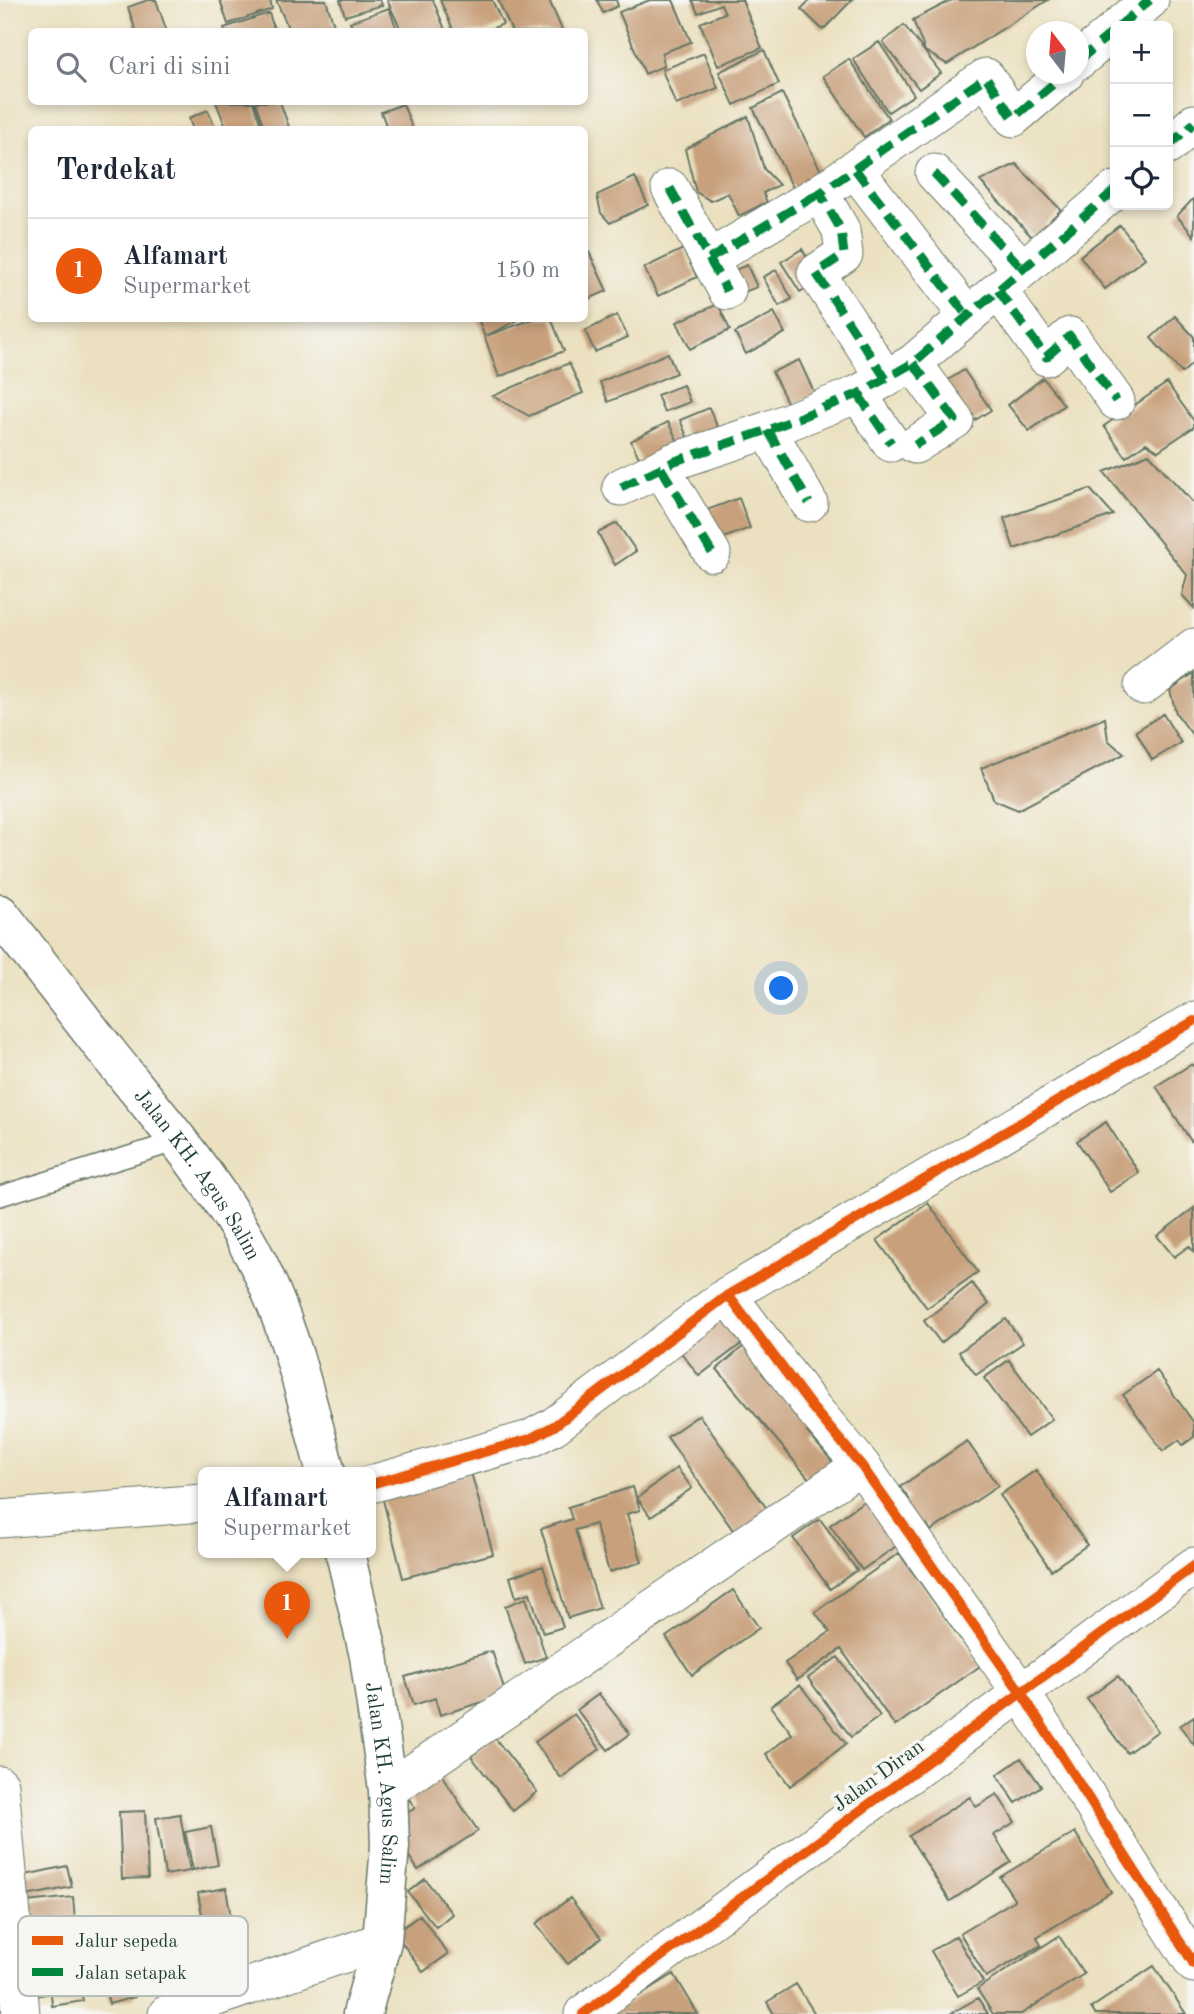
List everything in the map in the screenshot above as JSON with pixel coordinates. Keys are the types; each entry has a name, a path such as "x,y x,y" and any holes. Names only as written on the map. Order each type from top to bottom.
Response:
{"street":[{"path":"1125,21 1150,0"},
{"path":"1089,52 1110,34"},
{"path":"709,258 820,193 986,77 1013,118 1053,84"},
{"path":"1173,142 1194,123"},
{"path":"855,169 968,317"},
{"path":"934,173 1010,280 1046,357 1070,337 1116,401"},
{"path":"670,188 727,291"},
{"path":"820,193 841,230 845,254 816,273 886,379 903,444 955,419 886,379"},
{"path":"621,487 662,468 768,430 886,379 968,317 1110,194"},
{"path":"768,430 809,503"},
{"path":"662,468 712,553"},
{"path":"1143,686 1194,647"},
{"name":"Jalan KH. Agus Salim","path":"0,914 178,1141 211,1185 245,1238 272,1293 300,1376 324,1467"},
{"path":"376,1483 530,1438 554,1426 728,1295 1194,1021"},
{"path":"728,1295 811,1406 861,1465 1022,1693 1194,1964"},
{"path":"388,1790 861,1465"},
{"path":"0,1519 198,1503"},
{"name":"Jalan KH. Agus Salim","path":"346,1558 369,1656 388,1790 390,1846 382,1941 362,2014"},
{"name":"Jalan Diran","path":"583,2014 1194,1566"},
{"path":"0,1785 18,1981"},
{"path":"248,1986 382,1941"},
{"path":"19,1996 21,2014"},
{"path":"167,2014 220,1996"}],"lane":[{"path":"0,1196 178,1141"}],"building":[{"path":"156,0 166,28 135,28 128,7"},
{"path":"220,0 270,0 272,9 228,24"},
{"path":"276,0 326,0 335,28 288,28"},
{"path":"340,0 380,0 382,5 345,16"},
{"path":"387,0 433,0 444,28 400,28"},
{"path":"440,0 492,0 503,24 494,28 452,28"},
{"path":"498,0 549,0 561,28 510,28"},
{"path":"597,0 616,0 618,6 603,13"},
{"path":"650,0 673,0 691,42 662,53 664,66 645,74 619,12"},
{"path":"692,0 742,0 762,48 718,66 700,23 725,13 721,4 698,13"},
{"path":"810,0 852,0 823,30 801,9"},
{"path":"952,0 1048,0 947,64 925,51 913,20"},
{"path":"389,8 396,28 352,28 350,22"},
{"path":"269,13 274,28 224,28"},
{"path":"904,25 941,73 919,89 883,42"},
{"path":"879,42 914,95 888,112 853,59"},
{"path":"764,50 779,84 734,105 719,72"},
{"path":"704,53 718,88 676,105 662,70"},
{"path":"849,59 889,119 864,137 823,76"},
{"path":"782,93 822,173 793,188 753,108"},
{"path":"217,105 254,105 261,126 225,126"},
{"path":"256,105 281,105 289,126 264,126"},
{"path":"403,105 411,126 386,126 381,112"},
{"path":"208,110 214,126 192,126 189,118"},
{"path":"748,116 764,169 779,185 763,193 767,202 739,216 728,193 711,201 696,192 685,149"},
{"path":"1016,164 1061,210 1032,237 980,181"},
{"path":"635,177 648,205 610,223 601,213 597,195"},
{"path":"1194,198 1194,236 1177,216"},
{"path":"1120,225 1145,258 1105,289 1080,256"},
{"path":"683,249 697,277 658,296 644,268"},
{"path":"802,249 814,269 816,282 800,292 781,262"},
{"path":"588,252 589,252 607,291 588,299"},
{"path":"747,265 757,287 734,296 725,274"},
{"path":"776,270 792,299 779,306 763,277"},
{"path":"718,304 730,330 690,349 677,322"},
{"path":"774,312 785,333 746,354 735,333"},
{"path":"617,315 628,337 595,352 585,331"},
{"path":"1175,316 1194,337 1194,362 1182,373 1151,338"},
{"path":"479,322 514,322 486,336 525,322 553,322 564,351 499,377"},
{"path":"668,353 676,373 608,402 600,382"},
{"path":"799,360 815,394 789,406 772,372"},
{"path":"569,363 583,393 529,416 493,396"},
{"path":"964,370 991,410 969,424 942,384"},
{"path":"1043,378 1064,405 1029,431 1008,405"},
{"path":"1167,383 1194,421 1194,427 1158,451 1146,443 1126,457 1104,426"},
{"path":"683,385 690,402 664,412 657,395"},
{"path":"709,408 721,435 692,448 680,420"},
{"path":"668,422 682,449 644,468 631,441"},
{"path":"1149,454 1194,504 1194,608 1182,595 1187,575 1104,472"},
{"path":"1090,489 1113,515 1014,549 1004,518"},
{"path":"739,498 750,528 718,540 707,510"},
{"path":"617,523 636,551 615,565 598,533"},
{"path":"1194,673 1194,737 1176,713 1170,690"},
{"path":"1163,714 1181,743 1152,760 1136,731"},
{"path":"1105,718 1108,740 1124,754 1018,810 994,800 981,768"},
{"path":"1192,1064 1194,1139 1191,1141 1156,1086"},
{"path":"1106,1122 1139,1173 1110,1192 1077,1141"},
{"path":"928,1203 978,1272 927,1308 877,1240"},
{"path":"1194,1208 1194,1252 1189,1246 1174,1257 1157,1236"},
{"path":"972,1283 989,1304 941,1343 924,1321"},
{"path":"731,1313 749,1338 699,1376 680,1351"},
{"path":"1006,1319 1023,1343 976,1375 959,1352"},
{"path":"753,1338 774,1363 762,1373 787,1401 819,1422 807,1432 838,1468 816,1487 717,1369"},
{"path":"1009,1360 1052,1419 1027,1437 984,1378"},
{"path":"1157,1371 1194,1423 1194,1437 1183,1445 1179,1440 1163,1451 1123,1395"},
{"path":"699,1415 773,1517 740,1540 667,1437"},
{"path":"967,1441 998,1486 931,1531 927,1525 915,1533 897,1507 909,1499 900,1487"},
{"path":"677,1468 692,1488 651,1517 637,1498"},
{"path":"1036,1470 1087,1545 1051,1570 1000,1495"},
{"path":"471,1472 493,1554 403,1578 382,1496"},
{"path":"633,1487 640,1510 627,1514 642,1562 609,1572 595,1524 575,1530 600,1608 568,1618 541,1529 572,1519 568,1507"},
{"path":"870,1497 902,1542 862,1570 830,1525"},
{"path":"820,1519 857,1570 830,1589 793,1538"},
{"path":"899,1553 980,1666 895,1726 841,1649 797,1680 785,1663 830,1632 815,1612"},
{"path":"543,1566 563,1627 543,1633 530,1593 516,1597 510,1577"},
{"path":"733,1590 759,1628 692,1675 666,1637"},
{"path":"526,1598 546,1657 525,1664 505,1606"},
{"path":"492,1651 506,1695 440,1715 435,1698 414,1705 405,1677"},
{"path":"838,1657 880,1716 851,1737 808,1678"},
{"path":"1118,1676 1158,1731 1127,1753 1087,1699"},
{"path":"800,1685 846,1744 790,1786 766,1754 792,1734 771,1706"},
{"path":"599,1694 630,1734 608,1750 577,1710"},
{"path":"574,1714 600,1749 561,1778 535,1742"},
{"path":"1194,1716 1194,1745 1180,1726"},
{"path":"495,1738 537,1792 513,1811 471,1756"},
{"path":"1021,1758 1041,1786 1016,1803 997,1775"},
{"path":"439,1771 478,1831 418,1870 401,1844 410,1837 398,1819 415,1808 405,1793"},
{"path":"997,1794 1015,1822 994,1835 1011,1862 950,1901 909,1836 970,1797 976,1807"},
{"path":"145,1811 148,1878 122,1879 119,1812"},
{"path":"180,1814 190,1871 165,1875 156,1818"},
{"path":"211,1827 218,1865 193,1870 185,1832"},
{"path":"1075,1832 1111,1892 1037,1937 1041,1945 986,1977 960,1933 1015,1900 1000,1877"},
{"path":"67,1866 72,1887 21,1897 16,1877"},
{"path":"425,1879 452,1914 436,1927 408,1892"},
{"path":"226,1888 231,1916 202,1916 198,1893"},
{"path":"73,1897 75,1916 18,1916 17,1903"},
{"path":"570,1898 601,1938 568,1964 536,1924"},
{"path":"420,1915 448,1954 423,1972 395,1933"},
{"path":"956,1936 983,1982 958,1996 931,1951"},
{"path":"1059,1936 1084,1974 1021,2014 993,2014 977,1989"},
{"path":"1154,1966 1186,2014 1095,2014 1091,2008"},
{"path":"674,1974 698,2014 610,2014"},
{"path":"796,1984 815,2014 774,2014 767,2002"},
{"path":"51,1996 82,1996 83,2001 52,2006"},
{"path":"107,1996 135,1996 135,1997 109,2004"},
{"path":"978,1998 988,2014 950,2014"}],"marked path":[{"path":"1125,21 1150,0"},
{"path":"1089,52 1110,34"},
{"path":"886,379 816,273 844,254 841,230 820,193 986,77 1013,118 1053,84"},
{"path":"1173,142 1194,123"},
{"path":"855,169 968,317"},
{"path":"934,173 1023,269"},
{"path":"670,188 727,291"},
{"path":"709,259 820,193"},
{"path":"621,487 675,461 768,430 858,394 913,363 1110,194"},
{"path":"998,290 1046,357 1070,336 1116,401"},
{"path":"913,363 955,420 915,445"},
{"path":"858,394 891,443"},
{"path":"768,430 809,503"},
{"path":"661,468 712,553"}],"cycle path":[{"path":"376,1483 530,1439 554,1426 728,1295 1194,1021"},
{"path":"728,1295 811,1406 861,1465 1022,1694 1194,1964"},
{"path":"583,2014 1194,1566"}],"place":[{"name":"Alfamart","path":"287,1639"}]}
